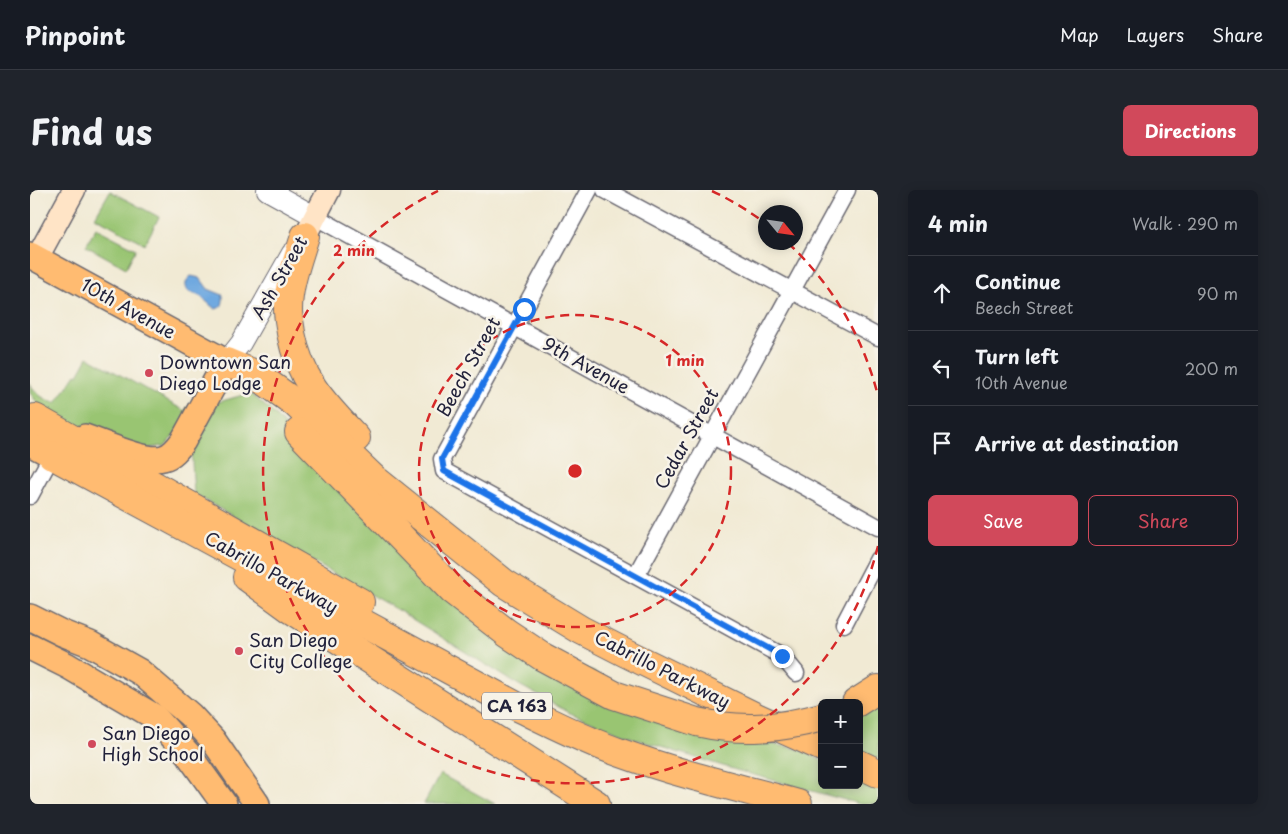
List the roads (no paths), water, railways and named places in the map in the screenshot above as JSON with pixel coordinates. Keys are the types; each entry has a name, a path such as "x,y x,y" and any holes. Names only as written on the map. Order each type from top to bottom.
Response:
{"highway":[{"path":"310,226 290,291 288,311 294,351 307,381 321,400 446,536"},
{"path":"226,362 284,416 454,592 507,633 543,657 614,694 713,726 752,729 786,725 818,718"},
{"name":"Cabrillo Parkway","path":"226,362 255,374 295,403 373,478 504,583 581,630 741,710 818,745"},
{"path":"37,432 329,583 436,648 520,708"},
{"name":"Cabrillo Parkway","path":"37,432 148,507 520,708 568,732 620,753 674,770 798,804"},
{"path":"148,507 291,609 596,804"},
{"path":"862,699 878,689"},
{"path":"863,766 878,773"}],"main road":[{"path":"32,261 74,190"},
{"name":"Ash Street","path":"310,226 329,190"},
{"name":"10th Avenue","path":"32,261 226,362"},
{"path":"37,432 152,458 163,458 175,452 183,441 226,362"},
{"path":"30,617 90,644 140,672 190,715 213,740 257,804"},
{"path":"30,647 68,666 155,717 188,754 224,804"}],"street":[{"name":"9th Avenue","path":"267,190 310,226 514,326 878,528"},
{"name":"Beech Street","path":"589,190 442,459 444,471 636,575"},
{"path":"605,190 878,337"},
{"name":"Cedar Street","path":"636,575 847,190"},
{"name":"Ash Street","path":"226,362 241,343 288,258 310,226"},
{"path":"30,496 37,432"},
{"path":"844,624 878,559"},
{"path":"636,575 782,656 796,673"}],"water":[{"path":"191,276 200,278 208,289 223,295 220,307 215,309 200,296 188,291 186,283"}],"place":[{"name":"Downtown San Diego Lodge","path":"149,373"},
{"name":"San Diego City College","path":"239,651"},
{"name":"San Diego High School","path":"92,744"}]}
